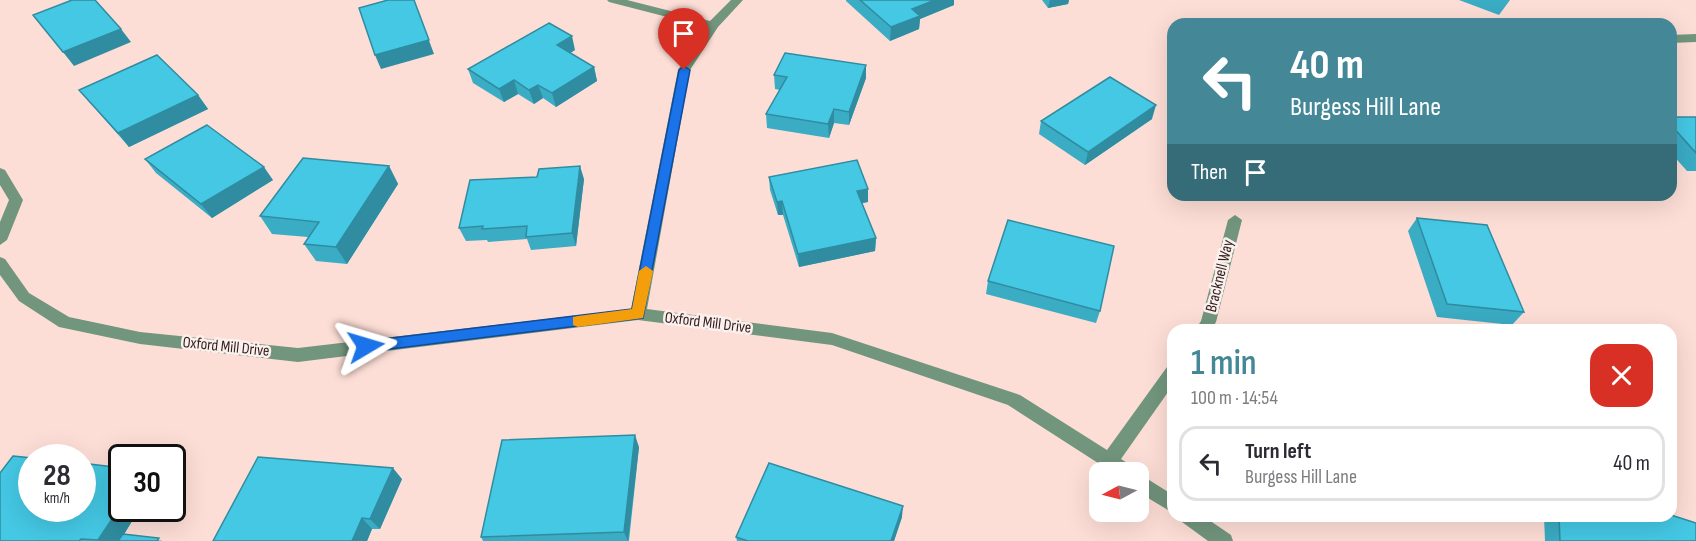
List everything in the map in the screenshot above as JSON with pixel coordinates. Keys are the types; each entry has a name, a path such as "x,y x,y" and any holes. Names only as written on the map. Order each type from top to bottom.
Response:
{"street":[{"path":"613,0 713,25"},
{"path":"638,314 684,70 713,25 737,0"},
{"path":"1677,39 1696,38"},
{"path":"0,173 16,200 0,240"},
{"name":"Bracknell Way","path":"1207,324 1235,220"},
{"name":"Oxford Mill Drive","path":"0,263 24,297 65,323 140,338 298,355 638,314 832,339 1014,400 1110,461"},
{"path":"1110,461 1167,380"},
{"path":"1149,489 1167,501"},
{"path":"1197,522 1224,541"}],"building":[{"path":"72,0 95,0 121,29 63,52 33,15"},
{"path":"388,0 414,0 429,40 375,55 359,8"},
{"path":"860,0 935,0 912,9 920,16 891,27"},
{"path":"549,23 572,36 557,45 594,67 552,93 538,85 529,90 514,80 499,89 468,69"},
{"path":"785,53 866,65 849,112 834,109 828,124 766,114 787,77 774,75"},
{"path":"157,55 198,95 118,133 79,90"},
{"path":"1110,77 1156,105 1088,152 1041,121"},
{"path":"1677,117 1696,117 1696,153 1677,132"},
{"path":"207,125 264,167 201,204 145,159"},
{"path":"303,158 389,166 336,247 304,244 319,222 260,216"},
{"path":"857,160 868,189 857,191 876,238 798,254 782,201 777,202 769,177"},
{"path":"580,166 572,233 526,237 527,226 459,228 470,180 537,177 539,169"},
{"path":"1417,218 1487,225 1524,312 1447,304"},
{"path":"1008,220 1114,246 1100,311 988,281"},
{"path":"635,435 624,532 481,537 502,440"},
{"path":"13,456 18,457 18,522 96,522 96,465 108,466 108,522 110,522 98,540 0,541 0,473"},
{"path":"258,457 393,468 370,519 362,518 352,541 213,541"},
{"path":"769,463 903,506 891,541 748,541 736,537"},
{"path":"1677,517 1696,523 1696,541 1560,541 1559,522 1677,522"},
{"path":"123,534 159,538 157,541 118,541"}],"slow traffic":[{"path":"578,321 638,314 646,271"}],"route":[{"path":"366,346 638,314 684,70"}]}
